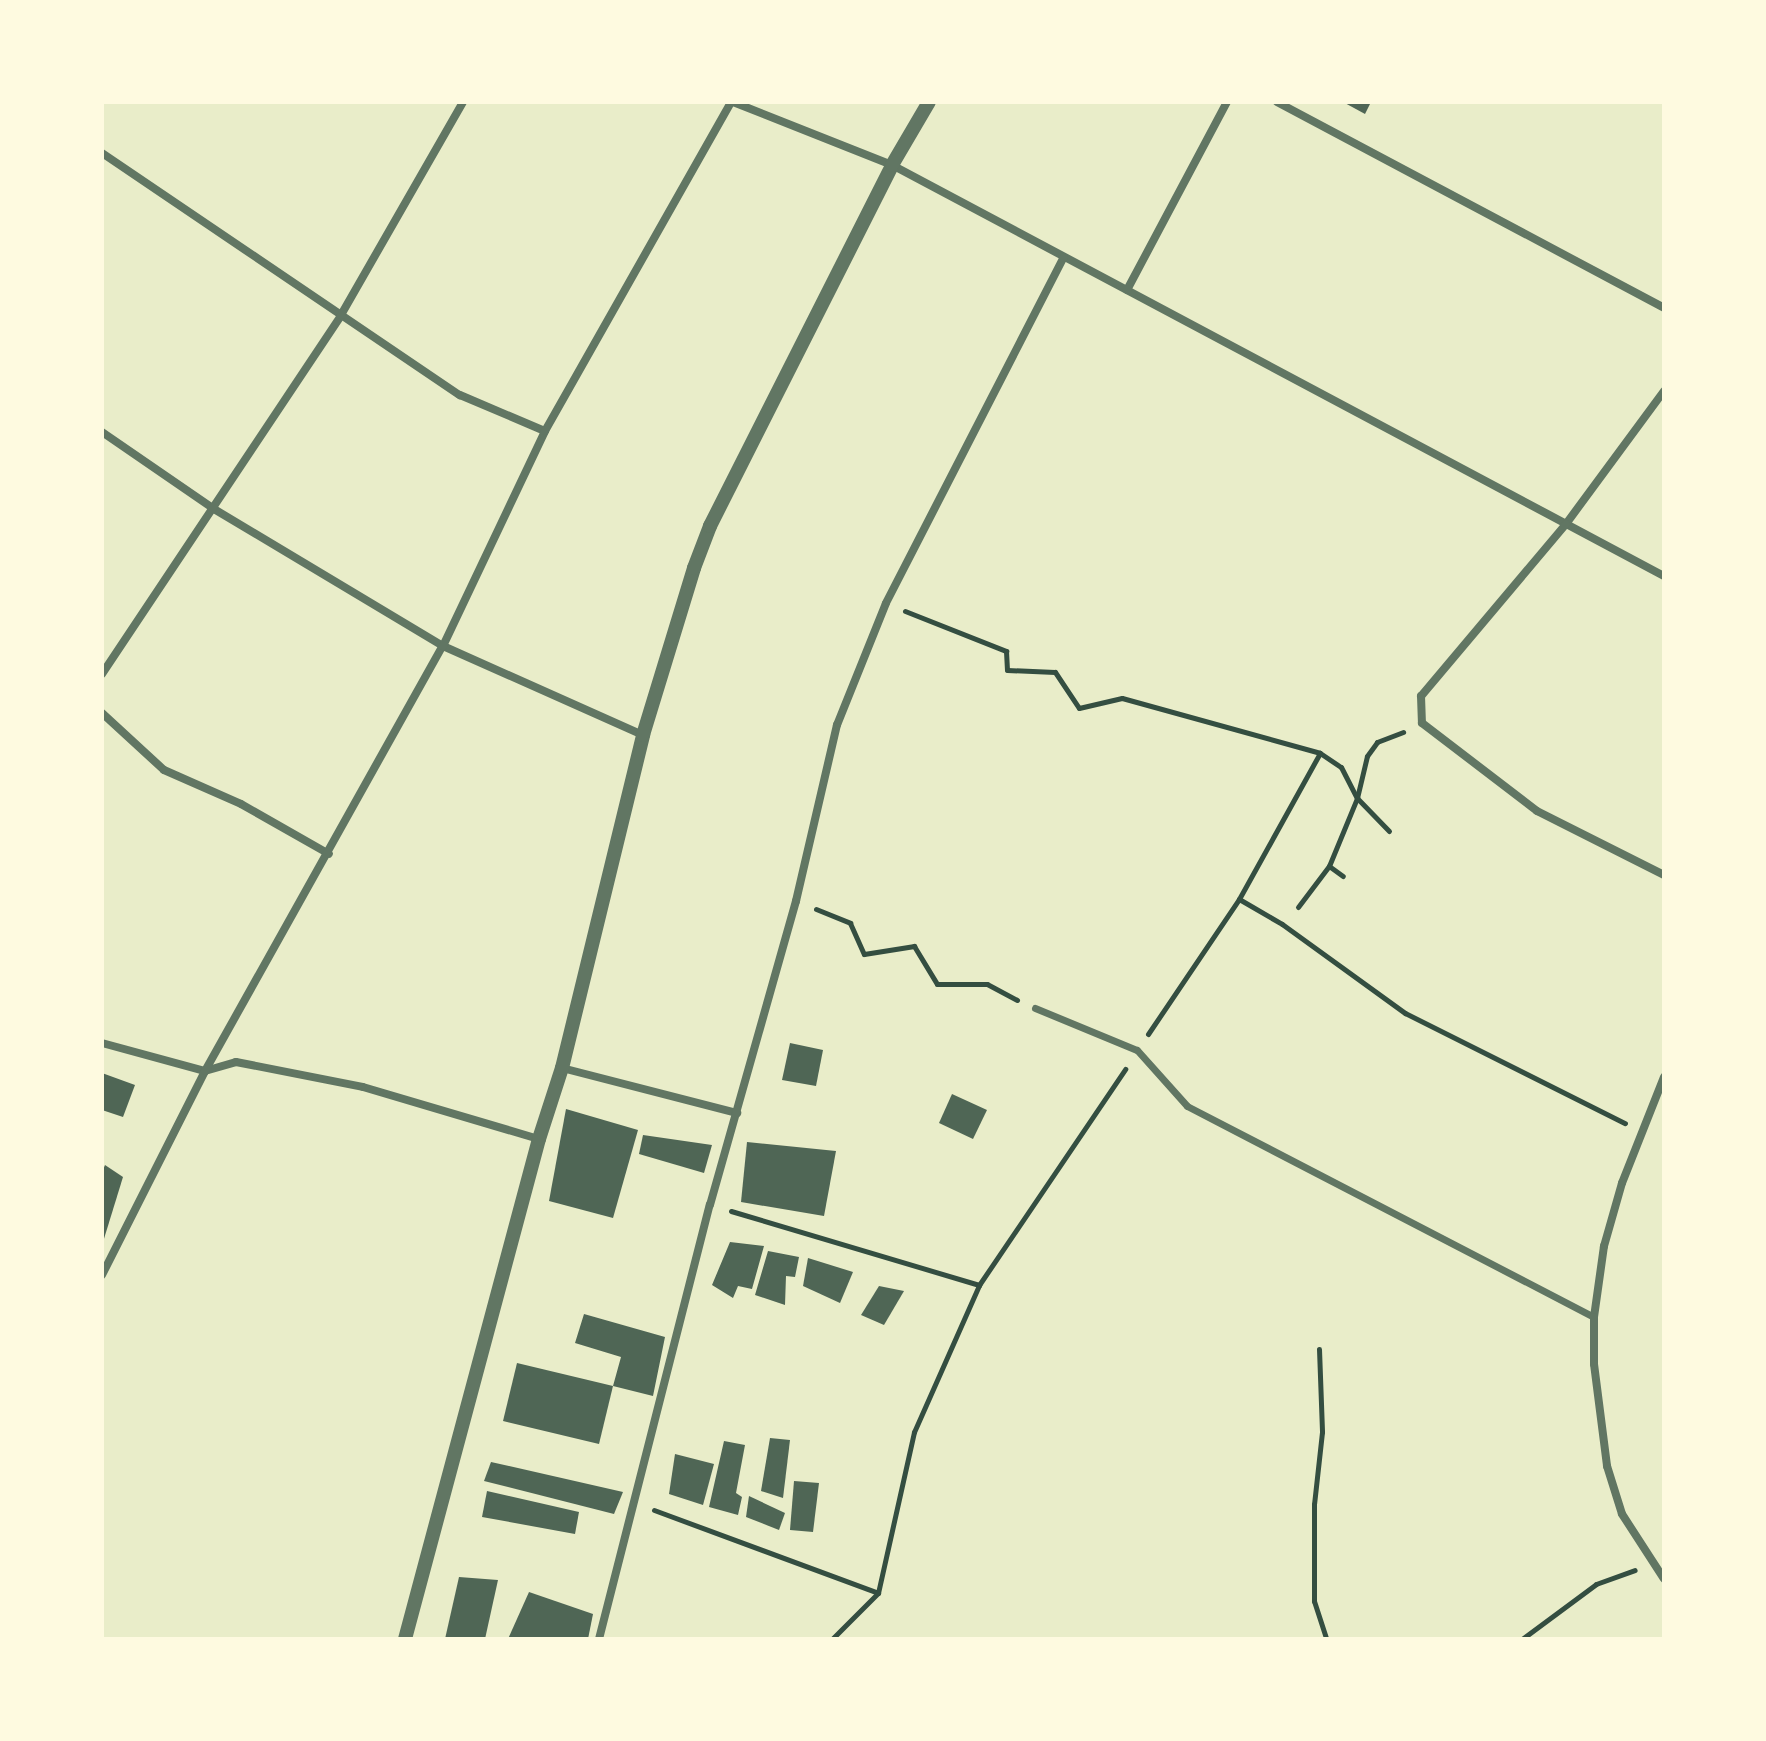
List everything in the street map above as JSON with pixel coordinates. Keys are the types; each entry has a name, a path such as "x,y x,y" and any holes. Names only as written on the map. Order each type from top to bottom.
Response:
{"street":[{"path":"102,674 341,315 463,102"},
{"path":"102,1275 205,1071 443,646 545,431 732,102 892,165 1664,576"},
{"path":"405,1639 539,1139 562,1068 643,735 710,526 892,165 929,102"},
{"path":"1127,290 1227,102"},
{"path":"1277,102 1664,308"},
{"path":"102,153 460,395 545,431"},
{"path":"599,1639 710,1205 796,901 827,757 886,603 1064,257"},
{"path":"1664,391 1566,524 1421,696 1422,723 1537,811 1664,875"},
{"path":"102,432 214,509 443,646 643,735"},
{"path":"102,713 164,770 241,804 329,854"},
{"path":"1035,1008 1137,1050 1187,1106 1594,1317"},
{"path":"102,1043 205,1071 236,1062 363,1087 539,1139"},
{"path":"562,1068 737,1113"},
{"path":"1664,1077 1622,1183 1604,1246 1594,1317 1596,1401 1607,1466 1622,1514 1651,1564 1664,1579"}],"path":[{"path":"886,603 1006,651 1007,670 1055,672 1079,708 1122,698 1320,753 1341,767 1357,798 1389,831"},
{"path":"1298,907 1329,866 1357,798 1367,756 1377,742 1422,723"},
{"path":"832,1639 878,1593 914,1432 979,1285 1239,899 1320,753"},
{"path":"1329,866 1343,876"},
{"path":"1239,899 1282,924 1405,1013 1642,1132"},
{"path":"796,901 850,923 864,954 914,946 937,984 987,984 1035,1008"},
{"path":"710,1205 979,1285"},
{"path":"1319,1349 1322,1432 1314,1504 1314,1601 1326,1639"},
{"path":"636,1504 878,1593"},
{"path":"1522,1639 1596,1584 1651,1564"}],"building":[{"path":"1343,102 1371,102 1365,114"},
{"path":"790,1043 823,1050 816,1086 782,1080"},
{"path":"102,1073 135,1085 123,1117 102,1110"},
{"path":"952,1094 987,1110 973,1139 939,1123"},
{"path":"566,1109 638,1130 613,1218 549,1201"},
{"path":"643,1135 712,1145 704,1173 639,1154"},
{"path":"747,1142 836,1151 824,1216 741,1202"},
{"path":"105,1165 123,1177 103,1242 102,1172"},
{"path":"730,1242 764,1246 752,1289 738,1286 733,1298 712,1285"},
{"path":"768,1251 799,1257 795,1277 786,1276 785,1305 755,1295"},
{"path":"808,1258 853,1272 840,1303 803,1286"},
{"path":"879,1286 904,1291 884,1325 861,1315"},
{"path":"584,1314 665,1337 653,1396 613,1386 621,1357 575,1343"},
{"path":"517,1363 613,1386 599,1444 503,1421"},
{"path":"770,1438 790,1440 783,1498 761,1491"},
{"path":"724,1441 745,1445 736,1493 742,1497 738,1515 709,1507"},
{"path":"675,1454 714,1464 703,1505 669,1494"},
{"path":"491,1462 623,1492 614,1514 484,1481"},
{"path":"794,1481 819,1483 813,1532 790,1530"},
{"path":"487,1491 579,1512 575,1534 482,1517"},
{"path":"749,1496 785,1513 779,1530 746,1517"},
{"path":"459,1577 498,1580 485,1639 445,1639"},
{"path":"529,1592 593,1614 588,1639 508,1639"}]}
